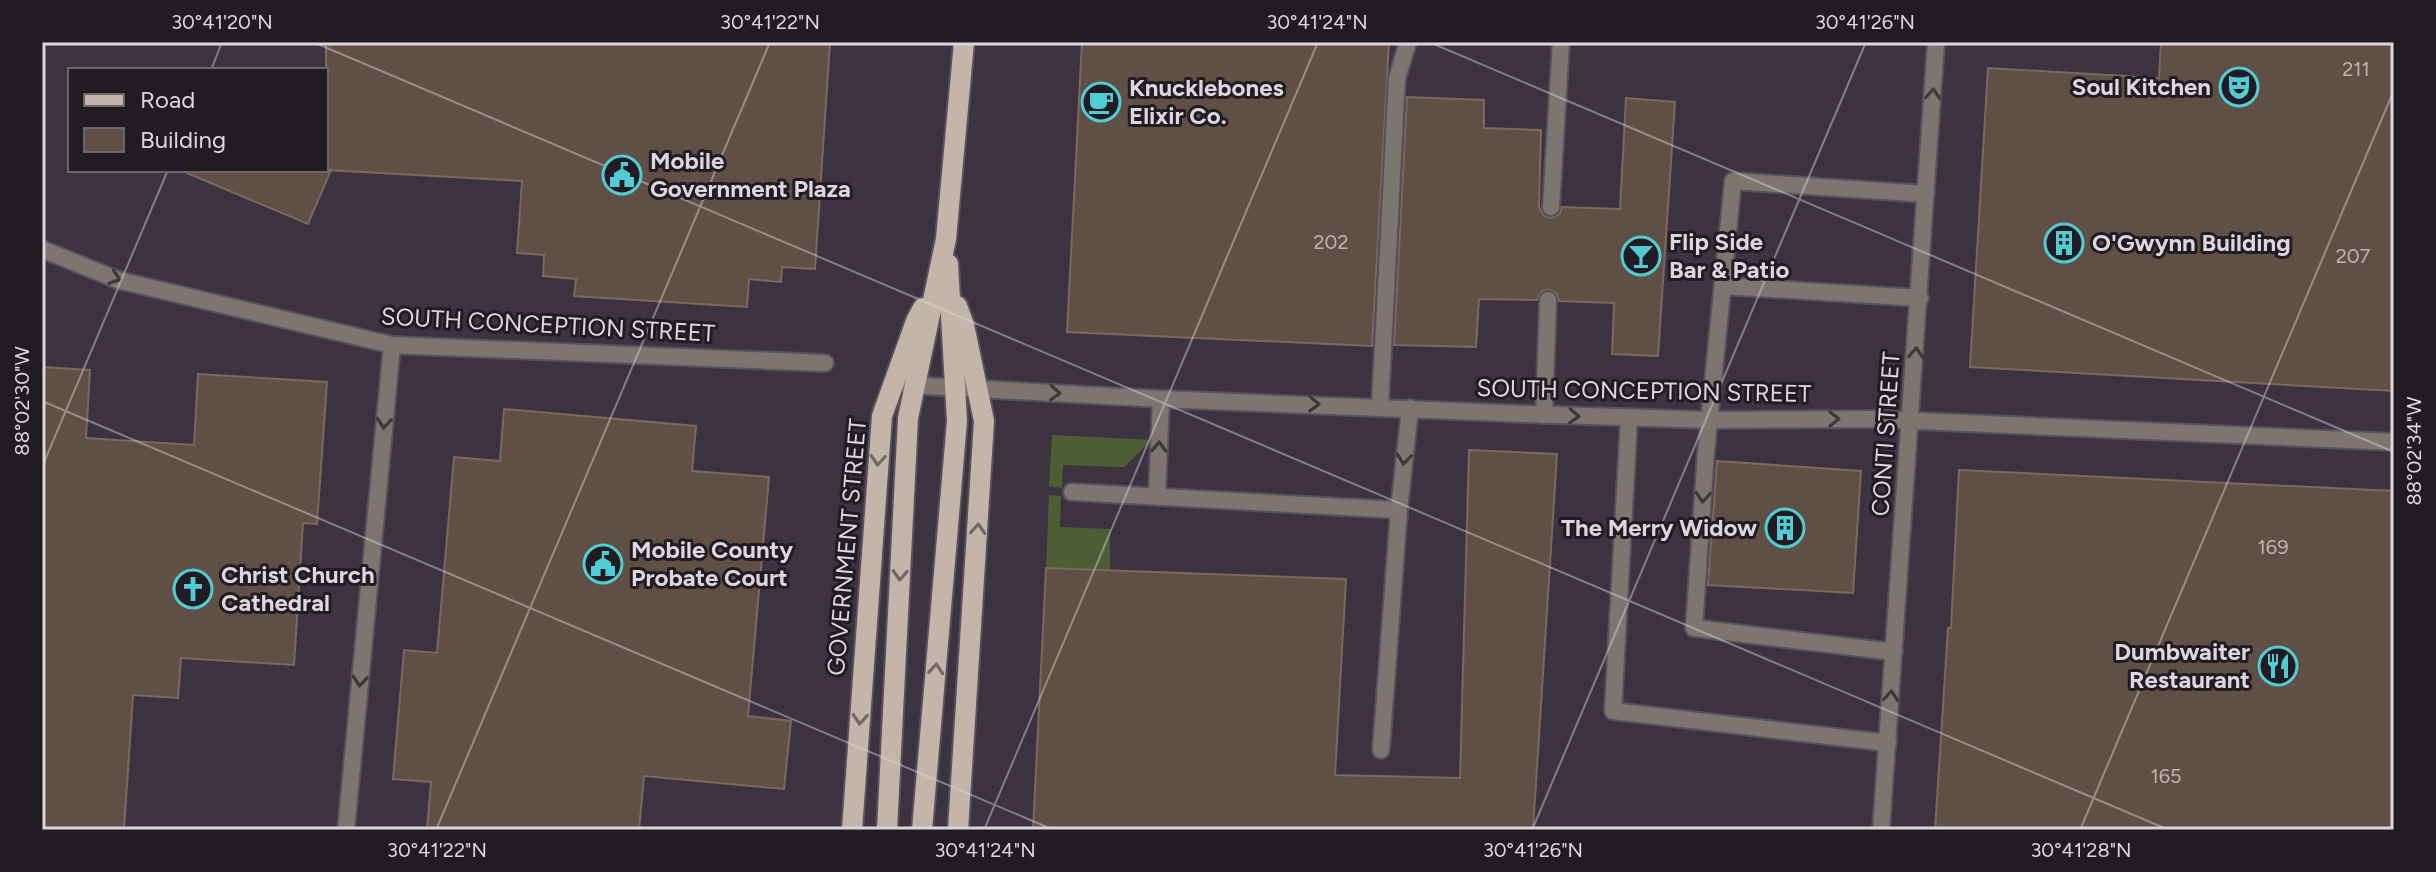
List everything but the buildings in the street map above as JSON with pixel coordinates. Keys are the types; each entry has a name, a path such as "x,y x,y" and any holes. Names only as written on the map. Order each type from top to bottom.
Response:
{"main road":[{"name":"GOVERNMENT STREET","path":"922,830 956,445 955,387 943,282 964,42"},
{"name":"GOVERNMENT STREET","path":"852,830 882,416 916,321 943,282"},
{"name":"GOVERNMENT STREET","path":"887,830 907,437 915,386 943,282"},
{"path":"943,282 964,325 984,421 958,830"}],"street":[{"path":"1380,406 1397,78 1408,42"},
{"path":"1551,207 1561,42"},
{"name":"CONTI STREET","path":"1881,830 1936,42"},
{"path":"1894,652 1694,628 1733,181 1926,194"},
{"name":"SOUTH CONCEPTION STREET","path":"42,249 118,280 392,345 825,363"},
{"path":"1723,286 1920,298"},
{"path":"1544,415 1548,300"},
{"path":"346,830 392,345"},
{"name":"SOUTH CONCEPTION STREET","path":"893,384 1544,415 1911,421 2394,442"},
{"path":"1157,496 1161,399"},
{"path":"1381,750 1410,408"},
{"path":"1629,418 1613,711 1888,743"},
{"path":"1072,492 1399,510"}],"green space":[{"path":"1052,435 1152,440 1124,467 1063,465 1062,488 1049,486"},
{"path":"1049,495 1061,496 1060,527 1110,529 1110,572 1046,568"}],"place":[{"name":"Soul Kitchen","path":"2239,87"},
{"name":"Knucklebones Elixir Co.","path":"1101,102"},
{"name":"Mobile Government Plaza","path":"622,175"},
{"name":"O'Gwynn Building","path":"2064,243"},
{"name":"Flip Side Bar & Patio","path":"1641,256"},
{"name":"The Merry Widow","path":"1785,528"},
{"name":"Mobile County Probate Court","path":"603,564"},
{"name":"Christ Church Cathedral","path":"193,589"},
{"name":"Dumbwaiter Restaurant","path":"2278,666"}]}
